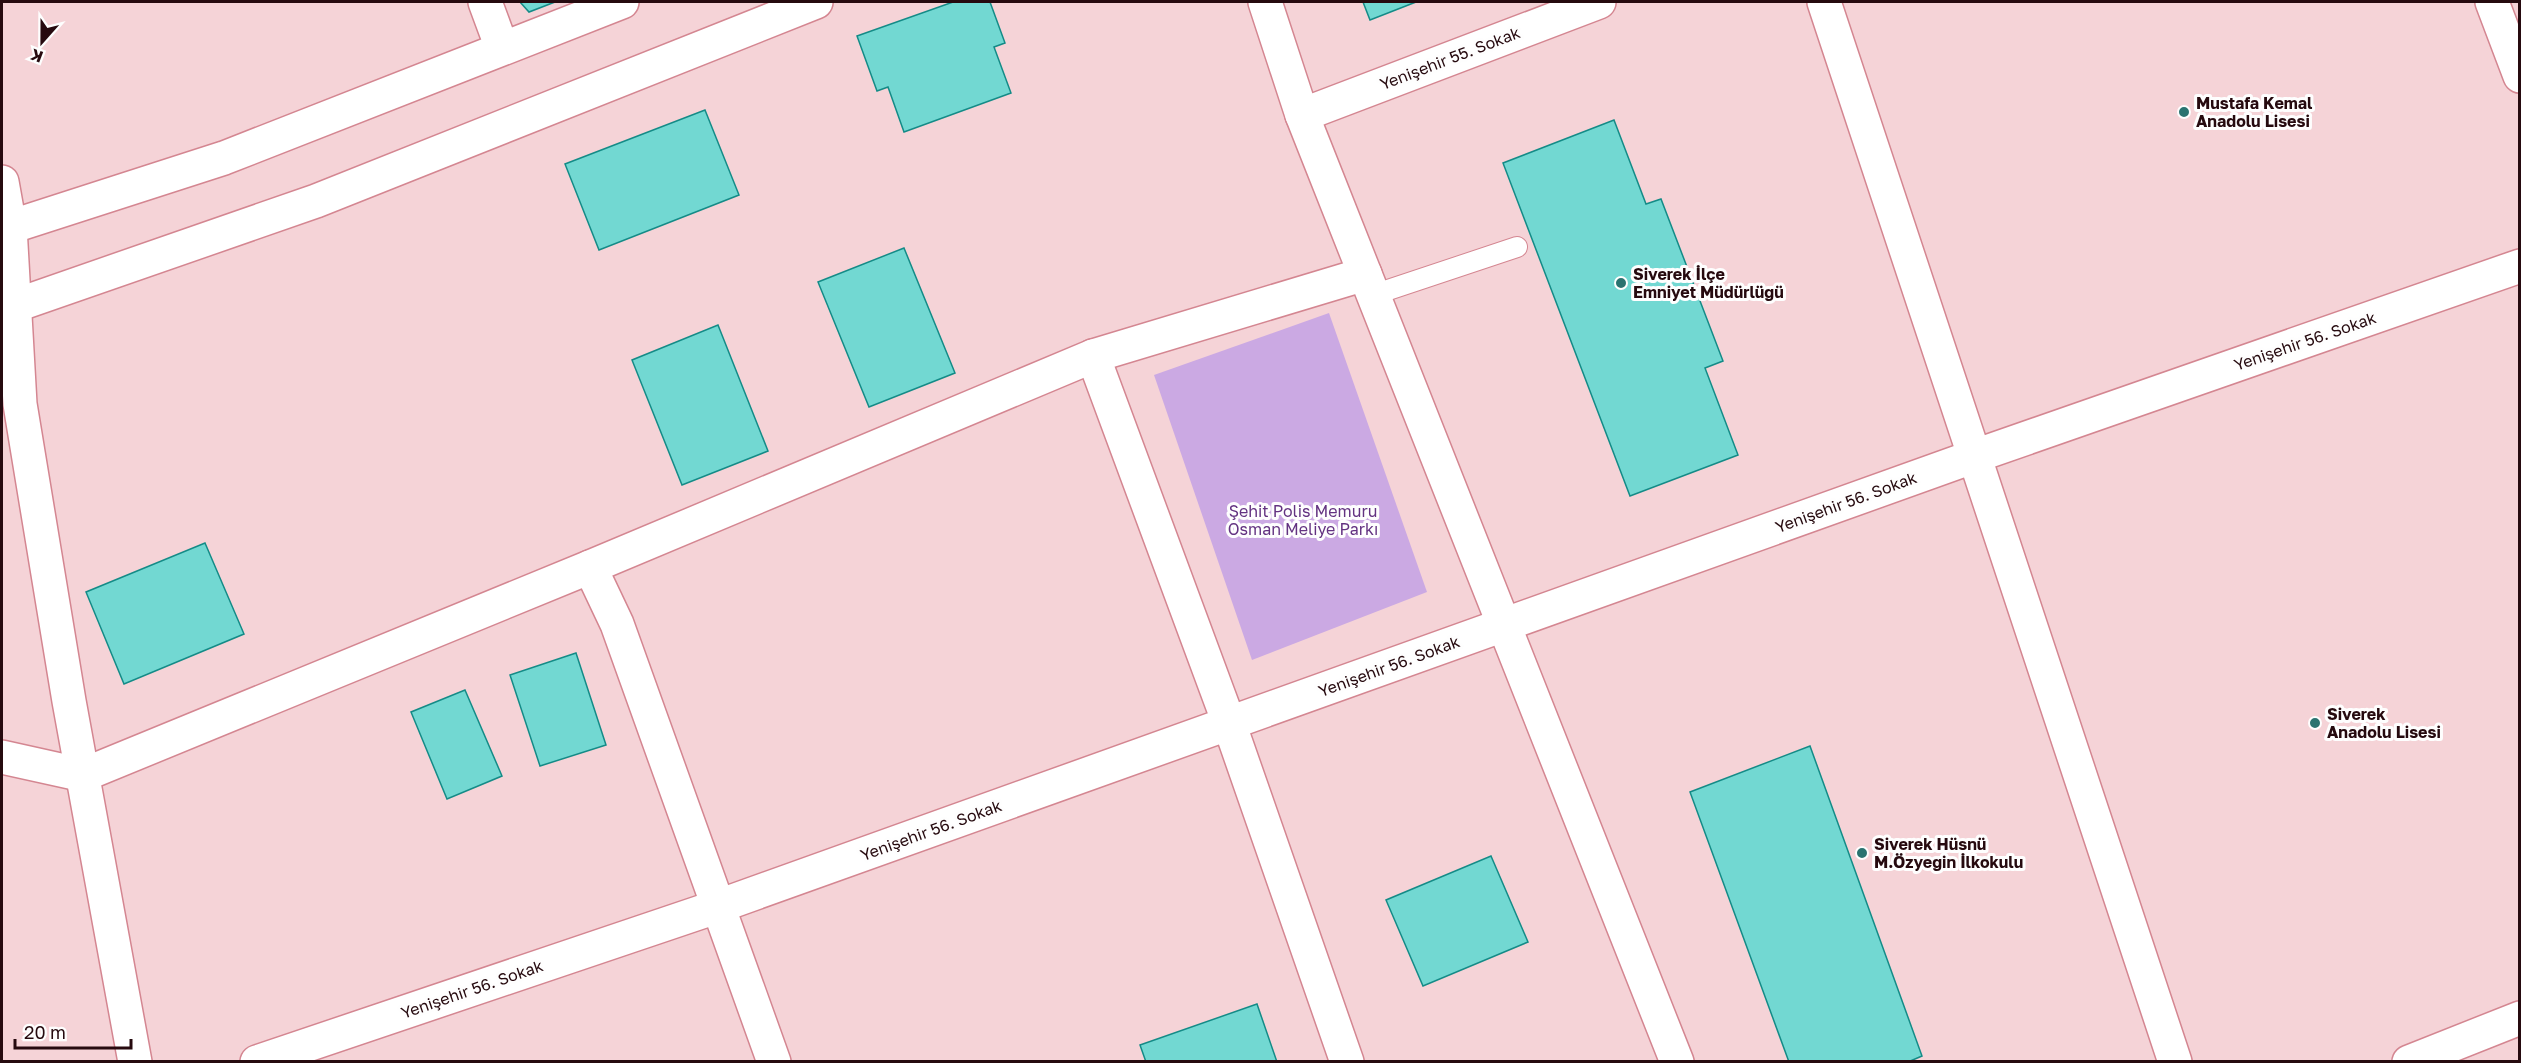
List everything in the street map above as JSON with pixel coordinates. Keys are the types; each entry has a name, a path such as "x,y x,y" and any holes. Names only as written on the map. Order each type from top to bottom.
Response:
{"street":[{"path":"485,2 502,48"},
{"path":"6,227 224,158 622,2"},
{"path":"8,305 316,201 816,2"},
{"path":"1265,2 1302,114 1677,1062"},
{"name":"Yenişehir 55. Sokak","path":"1302,114 1599,2"},
{"path":"1824,2 2175,1062"},
{"path":"2492,2 2520,76"},
{"path":"2,182 6,227 8,305 20,404 83,775 135,1062"},
{"name":"Yenişehir 56. Sokak","path":"257,1062 719,906 1975,456 2520,266"},
{"path":"2,758 83,775 590,567 1093,356 1369,285"},
{"path":"1093,356 1229,723 1347,1062"},
{"path":"590,567 617,624 774,1062"},
{"path":"2409,1062 2520,1018"}],"lane":[{"path":"1369,285 1517,247"}],"green space":[{"name":"Şehit Polis Memuru Osman Meliye Parkı","path":"1329,313 1427,592 1252,660 1154,375"}],"building":[{"path":"520,2 555,2 529,12"},
{"path":"953,2 990,2 1005,43 994,47 1011,93 904,132 888,87 877,91 857,36"},
{"path":"1363,2 1416,2 1370,20"},
{"path":"705,110 739,195 599,250 565,164"},
{"name":"Siverek İlçe Emniyet Müdürlüğü","path":"1614,120 1646,204 1661,199 1723,361 1705,368 1738,455 1630,496 1503,163"},
{"path":"904,248 955,373 869,407 818,282"},
{"path":"718,325 768,451 682,485 632,360"},
{"path":"205,543 244,634 124,684 86,592"},
{"path":"576,653 606,745 540,766 510,675"},
{"path":"465,690 502,776 447,799 411,712"},
{"path":"1810,746 1922,1056 1908,1062 1789,1062 1690,792"},
{"path":"1491,856 1528,942 1423,986 1386,900"},
{"path":"1257,1004 1277,1062 1146,1062 1140,1045"}],"place":[{"name":"Mustafa Kemal Anadolu Lisesi","path":"2184,112"},
{"name":"Siverek İlçe Emniyet Müdürlüğü","path":"1621,283"},
{"name":"Siverek Anadolu Lisesi","path":"2315,723"},
{"name":"Siverek Hüsnü M.Özyeğin İlkokulu","path":"1862,853"}]}
